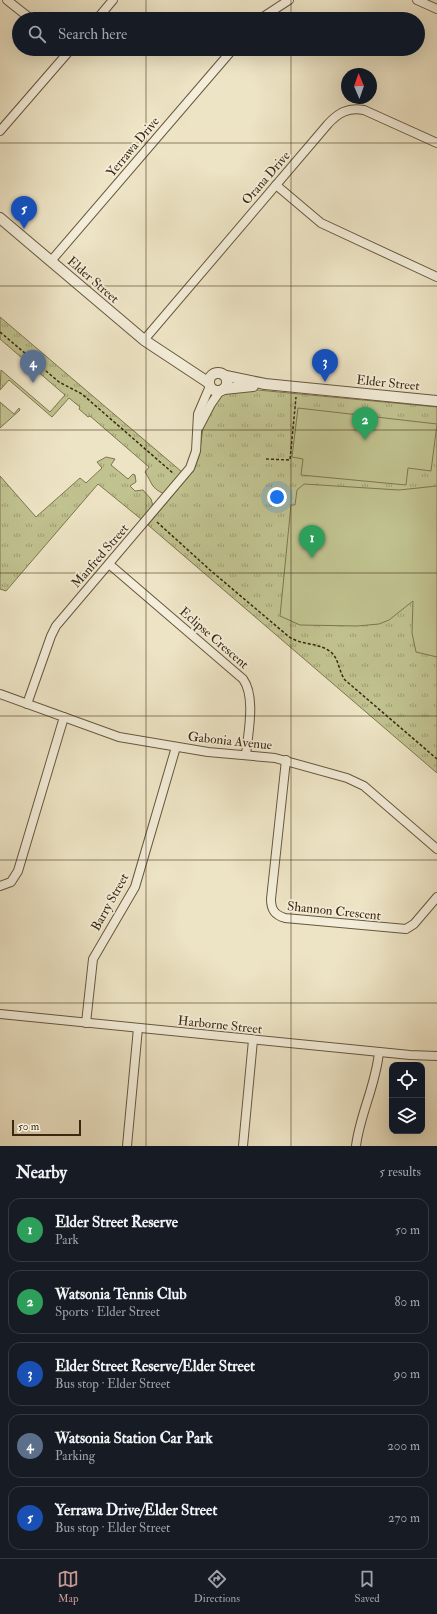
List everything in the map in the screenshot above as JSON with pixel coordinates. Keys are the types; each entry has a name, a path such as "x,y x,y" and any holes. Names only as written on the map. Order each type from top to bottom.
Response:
{"street":[{"path":"7,0 22,12"},
{"path":"103,12 113,0"},
{"path":"271,12 289,0"},
{"path":"417,0 437,9"},
{"path":"0,132 64,56"},
{"name":"Yerrawa Drive","path":"51,262 227,56"},
{"name":"Orana Drive","path":"144,340 331,121 345,110 364,110 437,143"},
{"path":"276,184 321,222 437,277"},
{"name":"Elder Street","path":"0,218 144,340 211,381"},
{"path":"218,372 226,376 228,381 222,390 214,390 211,381 218,372"},
{"name":"Elder Street","path":"226,376 265,384 437,401"},
{"name":"Manfred Street","path":"27,704 54,630 187,473 195,456 198,414 211,381"},
{"name":"Elder Street","path":"222,390 265,384"},
{"name":"Manfred Street","path":"198,430 205,414 222,390"},
{"name":"Eclipse Crescent","path":"109,564 243,679 248,687 250,699 246,755"},
{"name":"Gabonia Avenue","path":"0,694 119,737 176,747 286,760 358,783 437,849"},
{"path":"0,886 11,882 18,871 64,717"},
{"name":"Barry Street","path":"86,1023 93,958 135,887 176,747"},
{"name":"Shannon Crescent","path":"286,760 271,899 272,908 275,913 285,918 406,929 414,924 437,897"},
{"name":"Harborne Street","path":"0,1014 253,1040 437,1056"},
{"path":"127,1146 138,1028"},
{"path":"243,1146 253,1040"},
{"path":"356,1146 358,1133 375,1077 379,1052"}],"path":[{"path":"0,332 59,382 82,394 174,474"},
{"path":"266,459 290,460 296,397"},
{"path":"157,522 210,570 293,640 323,647 331,652 336,659 340,672 345,680 437,759"}],"green space":[{"path":"0,317 182,472 164,494 159,492 152,485 145,472 149,467 90,416 88,417 79,409 80,407 69,398 52,417 9,380 0,390 1,370 50,412 65,395 0,339"},
{"path":"247,389 437,407 437,773 148,525 194,470 199,456 204,421 222,394"},
{"path":"0,402 14,414 19,408 20,410 0,428"},
{"path":"298,408 437,424 431,471 408,468 406,485 301,475 303,459 292,457"},
{"path":"106,457 115,459 111,465 128,479 133,474 135,475 136,482 130,486 135,491 143,490 151,499 153,506 141,519 98,484 6,591 0,589 0,476 36,517 80,478 86,483 102,468 97,462"},
{"path":"304,484 399,490 437,486 437,657 416,652 412,633 413,601 389,620 379,624 357,626 300,625 280,616 291,505 295,505 297,490"}],"place":[{"name":"Yerrawa Drive/Elder Street","path":"24,229"},
{"name":"Elder Street Reserve/Elder Street","path":"325,382"},
{"name":"Watsonia Station Car Park","path":"33,383"},
{"name":"Watsonia Tennis Club","path":"365,440"},
{"name":"Elder Street Reserve","path":"312,558"}]}
